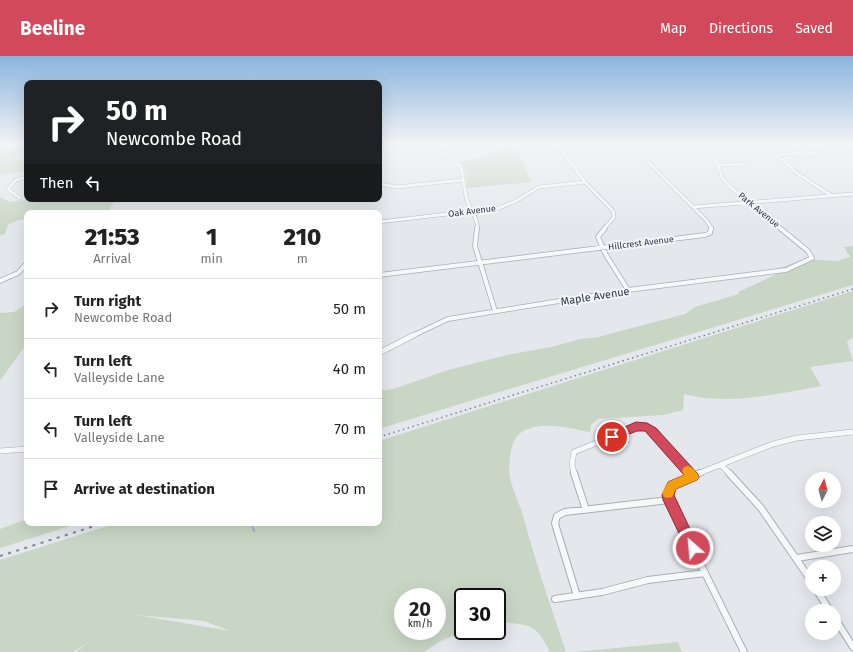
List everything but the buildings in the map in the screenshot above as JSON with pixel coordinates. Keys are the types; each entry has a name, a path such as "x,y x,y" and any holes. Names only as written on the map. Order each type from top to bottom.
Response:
{"street":[{"path":"462,173 466,197 471,211 478,222 475,246 482,263 495,311"},
{"path":"578,173 613,210 614,217 598,237 602,248 628,290"},
{"path":"659,173 693,207 750,204 853,194"},
{"name":"Park Avenue","path":"721,173 722,178 750,204 811,254"},
{"path":"796,173 832,196"},
{"path":"20,198 8,189 14,181 24,177"},
{"path":"382,184 397,187 463,180"},
{"name":"Oak Avenue","path":"382,222 499,208 539,187 585,182"},
{"name":"Hillcrest Avenue","path":"382,276 705,235 710,233 712,230 710,224 693,207"},
{"name":"Maple Avenue","path":"382,351 433,324 448,318 628,290 786,270 812,258 811,254"},
{"path":"0,281 18,273 24,266"},
{"path":"586,510 576,481 571,460 574,452 636,427 644,426 652,431 693,477"},
{"path":"744,652 669,500 668,490 672,485 700,475 773,444 797,438 853,432"},
{"path":"0,451 24,449"},
{"path":"721,465 761,508 805,571"},
{"path":"577,596 555,523 557,516 560,514 586,510 669,500"},
{"path":"797,558 853,549"},
{"path":"555,599 602,592 648,580 705,573"},
{"path":"841,628 853,647"}],"green space":[{"path":"0,173 12,173 0,175"},
{"path":"465,173 528,173 532,182 467,188"},
{"path":"0,197 10,202 24,200 24,202 114,202 109,210 24,210 24,219 18,220 8,225 5,234 0,235"},
{"path":"853,246 853,285 382,428 382,391 393,389 448,370 507,355 551,347 581,339 598,337 685,314 695,307 739,294 738,292 775,275 780,268 805,259 837,261 850,257 844,247"},
{"path":"853,291 853,337 847,342 853,361 810,367 821,386 752,398 735,399 718,399 684,394 683,410 663,415 598,419 591,425 590,432 563,427 544,426 526,429 516,437 510,455 510,478 566,652 550,652 540,635 530,626 506,623 506,588 454,588 454,636 446,639 446,588 394,588 394,640 443,640 424,652 76,652 89,642 73,652 0,652 0,560 108,526 382,526 382,440","holes":["137,615 204,621 230,631"]},
{"path":"24,306 24,347 0,381 0,313 14,312"},
{"path":"24,520 24,526 70,526 0,548 0,529"},
{"path":"678,642 682,652 575,652"}],"waterway":[{"path":"252,526 254,531"}],"railway":[{"path":"382,436 853,289"},
{"path":"0,556 95,526"}],"slow traffic":[{"path":"668,493 668,490 675,483 693,477 688,471"}],"route":[{"path":"612,437 636,427 647,427 693,477 672,485 668,490 668,495 669,500 693,548"}]}
